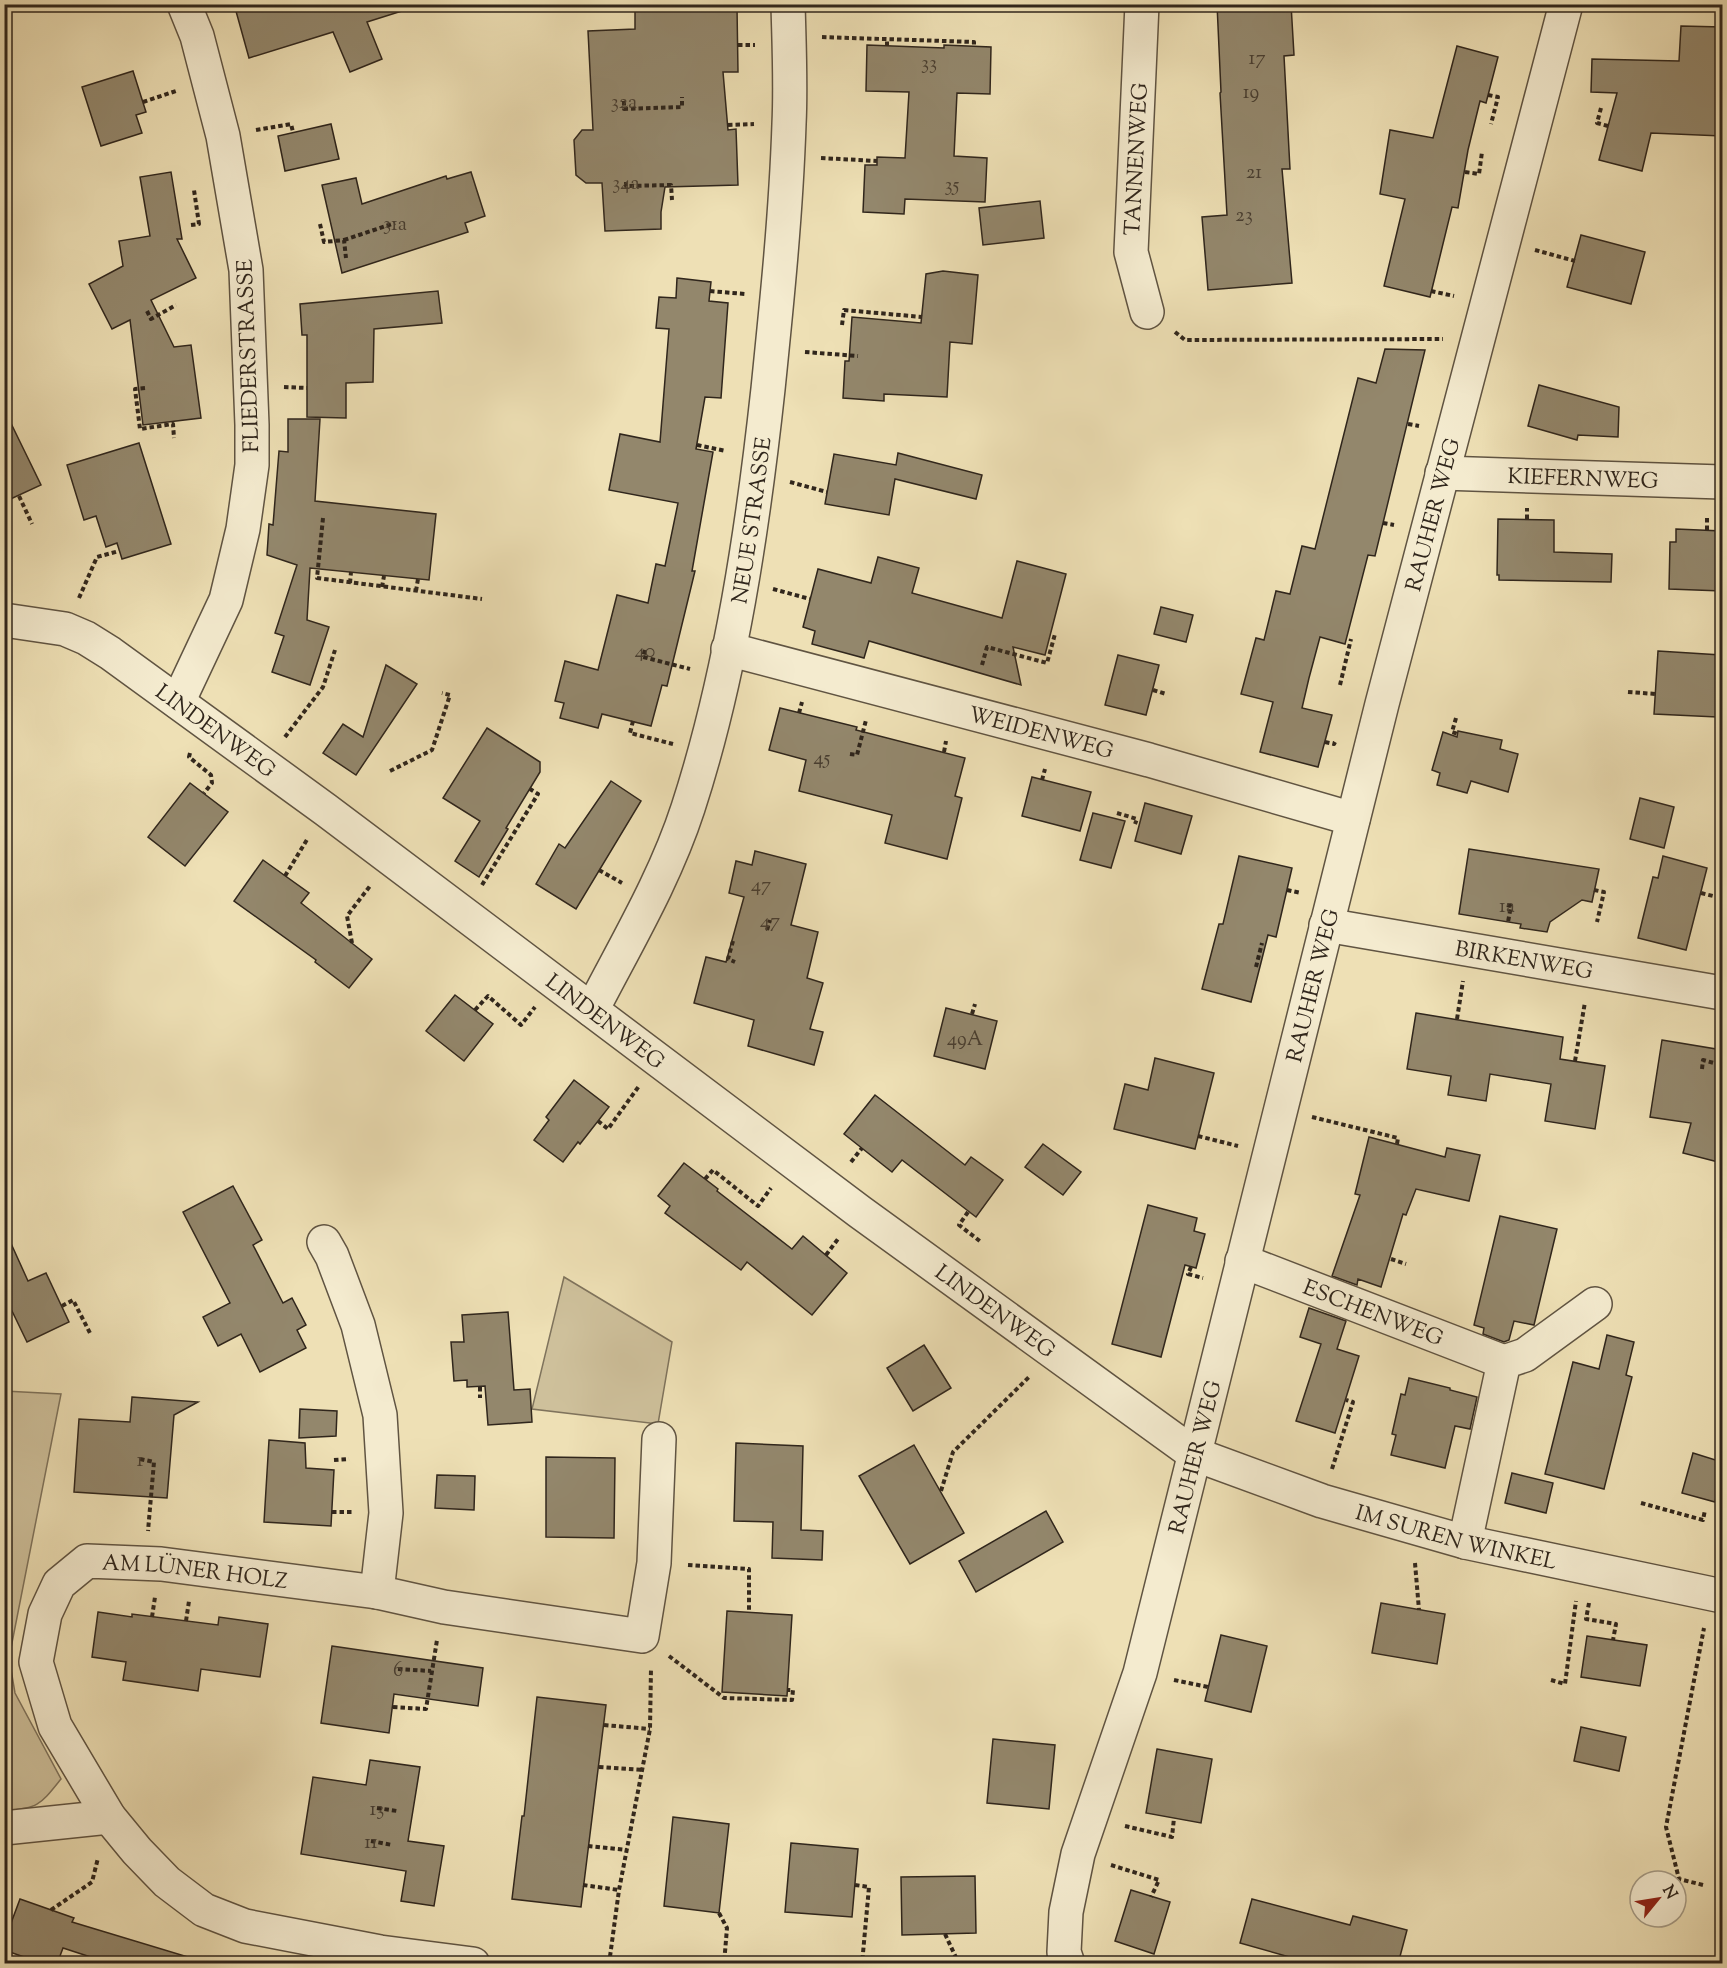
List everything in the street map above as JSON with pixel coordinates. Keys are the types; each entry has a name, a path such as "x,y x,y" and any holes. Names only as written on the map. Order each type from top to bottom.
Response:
{"street":[{"name":"FLIEDERSTRASSE","path":"178,702 226,600 243,529 252,465 252,386 246,270 223,136 197,36 184,4"},
{"name":"TANNENWEG","path":"1142,4 1131,252 1147,312"},
{"name":"RAUHER WEG","path":"1068,1964 1064,1952 1066,1912 1078,1854 1140,1673 1353,819 1566,4"},
{"name":"NEUE STRASSE","path":"592,1010 662,877 688,809 725,663 744,562 760,457 780,275 790,105 788,20"},
{"name":"KIEFERNWEG","path":"1442,473 1722,482"},
{"name":"LINDENWEG","path":"4,620 65,629 86,638 110,653 326,810 860,1212 1194,1454"},
{"name":"WEIDENWEG","path":"725,663 874,688 1149,760 1353,819"},
{"name":"BIRKENWEG","path":"1326,925 1722,993"},
{"path":"324,1242 332,1256 358,1325 380,1415 386,1513 377,1592"},
{"name":"ESCHENWEG","path":"1242,1261 1504,1362"},
{"path":"1465,1542 1504,1362 1525,1355 1595,1305"},
{"path":"642,1636 654,1563 659,1439"},
{"name":"IM SUREN WINKEL","path":"1194,1454 1322,1501 1465,1542 1716,1595"},
{"name":"AM LÜNER HOLZ","path":"473,1964 380,1952 244,1926 204,1910 167,1882 109,1817 55,1726 36,1662 45,1614 59,1584 87,1561 183,1566 377,1592 444,1607 642,1636"},
{"path":"4,1828 109,1817"}],"path":[{"path":"1717,15 1717,27"},
{"path":"788,20 887,39 974,42 974,46"},
{"path":"886,46 887,39"},
{"path":"1488,95 1498,97 1491,124"},
{"path":"624,101 624,109 682,107 682,97"},
{"path":"1601,108 1597,123 1608,126"},
{"path":"223,136 291,124 293,132"},
{"path":"1465,172 1479,174 1482,152"},
{"path":"788,157 877,161"},
{"path":"626,182 626,186 671,185 672,200"},
{"path":"191,225 199,224 194,190"},
{"path":"320,224 324,242 344,240 396,223"},
{"path":"344,240 346,258"},
{"path":"147,311 151,319 176,305"},
{"path":"842,325 844,310 922,317"},
{"path":"1185,340 1448,339 1477,343"},
{"path":"772,350 858,356"},
{"path":"145,388 135,389 140,429 172,424 174,438"},
{"path":"19,496 32,524"},
{"path":"323,518 317,578 482,599"},
{"path":"65,629 97,557 119,551"},
{"path":"350,583 351,573"},
{"path":"382,587 384,576"},
{"path":"416,591 418,579"},
{"path":"982,665 987,647 1047,663 1055,634"},
{"path":"1340,685 1351,639"},
{"path":"265,766 322,687 334,650"},
{"path":"645,650 644,657 725,663"},
{"path":"850,754 857,755 874,688"},
{"path":"1152,690 1166,694"},
{"path":"1628,692 1656,694"},
{"path":"390,771 432,750 450,695 442,693"},
{"path":"434,718 442,721"},
{"path":"1456,718 1452,732 1458,734"},
{"path":"633,722 630,733 704,751"},
{"path":"1325,742 1334,744 1337,732"},
{"path":"464,914 538,794 530,789"},
{"path":"285,876 326,810"},
{"path":"1117,813 1137,819 1136,824"},
{"path":"352,943 347,916 390,859"},
{"path":"1594,890 1604,892 1597,922"},
{"path":"1701,893 1717,897"},
{"path":"767,930 770,920"},
{"path":"733,941 728,959 735,962"},
{"path":"1256,968 1262,943"},
{"path":"1575,1061 1590,971"},
{"path":"475,1010 488,996 522,1025 554,982"},
{"path":"972,1014 975,1004"},
{"path":"598,1121 608,1128 657,1059"},
{"path":"1702,1069 1703,1060 1721,1065"},
{"path":"1280,1109 1398,1138 1397,1144"},
{"path":"705,1179 713,1170 758,1206 791,1160"},
{"path":"968,1212 959,1225 981,1242"},
{"path":"1391,1259 1406,1264"},
{"path":"62,1306 73,1300 91,1335"},
{"path":"941,1491 953,1452 1053,1353"},
{"path":"480,1387 480,1398"},
{"path":"1322,1501 1353,1402 1346,1400"},
{"path":"140,1459 154,1462 145,1563"},
{"path":"1641,1503 1703,1520 1705,1510"},
{"path":"1413,1527 1419,1610"},
{"path":"654,1563 749,1569 749,1612"},
{"path":"1588,1568 1586,1618 1616,1624 1613,1640"},
{"path":"1551,1680 1565,1684 1588,1568"},
{"path":"1703,1885 1679,1879 1666,1827 1716,1595"},
{"path":"393,1707 426,1709 444,1607"},
{"path":"642,1636 724,1698 792,1700 792,1690 788,1689"},
{"path":"609,1964 619,1890 650,1729 652,1670 642,1636"},
{"path":"398,1670 431,1671"},
{"path":"604,1725 650,1729"},
{"path":"599,1767 643,1770"},
{"path":"377,1808 397,1811"},
{"path":"51,1910 92,1882 109,1817"},
{"path":"1091,1817 1172,1838 1174,1818"},
{"path":"371,1841 393,1845"},
{"path":"588,1846 627,1850"},
{"path":"1078,1854 1159,1880 1151,1897"},
{"path":"855,1885 869,1887 862,1964"},
{"path":"584,1886 619,1890"},
{"path":"719,1913 727,1928 724,1964"},
{"path":"945,1934 959,1964"}],"shaded area":[{"path":"564,1277 672,1342 658,1424 532,1409"},
{"path":"4,1391 61,1394 9,1658 15,1693 61,1779 38,1804 5,1811"}],"building":[{"path":"234,4 401,4 402,11 367,22 382,59 350,72 333,32 249,58"},
{"path":"1217,4 1291,4 1294,55 1284,56 1290,169 1282,169 1292,283 1208,290 1202,217 1227,215"},
{"path":"737,7 738,72 723,72 728,130 736,129 738,185 665,187 661,229 605,231 602,183 586,183 576,175 574,140 582,130 593,130 588,31 635,29 635,8"},
{"path":"1681,26 1722,27 1722,136 1651,133 1642,171 1599,160 1617,93 1591,92 1592,59 1679,61"},
{"path":"867,45 991,47 990,94 957,93 954,156 987,158 985,202 905,199 904,214 863,212 865,165 877,165 877,157 905,158 909,92 866,91"},
{"path":"1457,46 1498,57 1486,103 1480,101 1468,150 1458,208 1452,207 1430,297 1384,286 1405,199 1380,194 1390,130 1433,138"},
{"path":"133,71 146,112 136,115 142,133 101,146 82,87"},
{"path":"331,124 339,159 285,171 278,136"},
{"path":"171,172 182,239 177,239 196,278 151,300 174,347 191,345 201,418 143,425 130,320 112,329 89,284 123,266 119,241 150,236 140,177"},
{"path":"471,172 485,216 465,223 468,232 342,273 322,185 356,178 362,204 446,176 447,179"},
{"path":"1040,201 1044,238 983,245 979,208"},
{"path":"1581,235 1645,252 1631,304 1567,287"},
{"path":"943,271 978,275 972,344 950,342 947,397 884,394 884,401 843,398 845,361 849,361 852,317 921,323 926,274"},
{"path":"677,278 711,282 709,301 728,303 721,398 705,397 696,449 713,452 692,571 695,571 667,686 662,685 651,726 602,714 598,728 560,718 564,703 555,701 565,661 598,670 617,595 648,603 656,564 665,566 678,503 609,490 620,434 660,442 669,329 656,328 659,297 676,298"},
{"path":"438,291 442,323 374,329 373,382 346,383 346,418 307,417 307,335 302,335 300,304"},
{"path":"1385,349 1425,350 1375,556 1368,555 1345,644 1320,637 1309,678 1302,708 1332,715 1318,767 1260,752 1273,702 1241,694 1256,638 1264,640 1276,591 1290,594 1302,546 1315,549 1358,378 1376,383"},
{"path":"1539,385 1619,407 1618,437 1578,435 1577,440 1528,426"},
{"path":"4,409 41,485 4,502"},
{"path":"288,419 320,419 315,501 436,514 429,580 310,568 307,620 329,627 310,685 272,672 284,636 275,633 297,565 267,555 269,524 273,525 279,451 288,452"},
{"path":"139,443 171,544 122,559 117,543 106,547 96,516 84,520 67,465"},
{"path":"898,453 982,475 976,499 895,479 889,515 825,504 834,454 896,465"},
{"path":"1498,519 1554,520 1554,552 1612,554 1611,582 1499,580 1499,575 1497,575"},
{"path":"1676,529 1722,531 1722,591 1669,589 1670,542 1676,542"},
{"path":"878,557 919,568 912,593 1002,618 1017,561 1066,574 1045,655 1013,647 1021,685 869,641 864,658 812,644 815,631 803,627 818,569 871,583"},
{"path":"1161,607 1193,615 1186,642 1154,634"},
{"path":"1658,651 1721,655 1717,717 1654,714"},
{"path":"1118,655 1159,665 1146,715 1105,705"},
{"path":"386,665 417,684 356,775 323,753 343,724 363,737"},
{"path":"780,708 965,758 955,796 962,798 947,859 885,843 892,815 799,791 806,760 769,750"},
{"path":"487,728 540,762 540,772 479,877 455,861 480,821 443,798"},
{"path":"1458,731 1502,740 1500,749 1518,754 1508,792 1471,781 1467,793 1437,785 1440,773 1432,770 1443,732 1457,737"},
{"path":"1032,777 1091,792 1080,831 1022,816"},
{"path":"611,781 641,801 576,909 536,884 559,844 565,848"},
{"path":"190,783 228,812 185,866 148,837"},
{"path":"1640,798 1674,807 1664,848 1630,839"},
{"path":"1145,803 1192,816 1181,854 1135,841"},
{"path":"1093,813 1125,821 1111,868 1080,860"},
{"path":"1469,849 1599,869 1592,902 1582,900 1550,922 1547,932 1520,928 1521,924 1459,914"},
{"path":"755,851 806,864 791,925 818,932 807,978 823,983 810,1029 823,1032 814,1065 748,1046 754,1020 694,1003 706,957 726,962 744,897 729,893 736,861 752,865"},
{"path":"1239,856 1292,868 1276,937 1268,935 1251,1002 1202,989 1219,924 1223,924"},
{"path":"1663,856 1707,868 1686,950 1638,938 1653,877 1658,878"},
{"path":"263,860 309,893 301,903 372,959 349,988 315,962 316,960 234,901"},
{"path":"455,995 493,1024 464,1061 426,1031"},
{"path":"946,1008 997,1021 985,1069 934,1056"},
{"path":"1416,1013 1563,1037 1560,1059 1605,1066 1595,1129 1545,1121 1551,1084 1490,1074 1486,1101 1448,1095 1451,1076 1407,1069"},
{"path":"1662,1040 1722,1050 1722,1163 1683,1153 1691,1123 1650,1117"},
{"path":"1155,1058 1214,1073 1195,1149 1114,1129 1125,1084 1148,1090"},
{"path":"574,1080 609,1107 563,1162 534,1140 549,1120 546,1117"},
{"path":"875,1095 965,1165 971,1157 1003,1180 976,1217 902,1160 892,1172 844,1134"},
{"path":"1369,1137 1445,1157 1447,1148 1480,1155 1469,1201 1416,1189 1406,1215 1403,1214 1381,1287 1358,1279 1357,1285 1332,1276 1360,1195 1355,1194"},
{"path":"1043,1144 1081,1172 1063,1195 1025,1167"},
{"path":"684,1163 792,1249 803,1236 847,1273 812,1315 747,1262 741,1270 665,1213 670,1206 658,1196"},
{"path":"233,1186 262,1240 253,1245 283,1303 292,1298 306,1325 297,1330 306,1348 260,1372 241,1334 218,1346 203,1317 230,1303 183,1212"},
{"path":"1148,1205 1197,1218 1194,1231 1205,1234 1196,1268 1185,1265 1161,1357 1112,1344"},
{"path":"1500,1216 1557,1229 1534,1325 1514,1321 1509,1340 1504,1342 1483,1334 1484,1328 1474,1325"},
{"path":"4,1228 28,1281 46,1273 69,1322 27,1342 12,1311 4,1315"},
{"path":"1309,1308 1346,1321 1337,1349 1359,1356 1335,1433 1296,1421 1321,1344 1300,1337"},
{"path":"508,1312 514,1390 530,1389 532,1422 488,1425 485,1386 467,1387 467,1380 454,1381 451,1342 464,1342 462,1315"},
{"path":"1607,1335 1634,1342 1626,1375 1632,1377 1604,1489 1545,1474 1573,1362 1599,1369"},
{"path":"924,1345 951,1388 913,1411 887,1368"},
{"path":"1409,1378 1477,1397 1470,1429 1455,1426 1445,1468 1391,1455 1396,1435 1392,1434 1401,1394 1405,1395"},
{"path":"132,1397 198,1402 174,1415 167,1498 74,1492 79,1419 130,1422"},
{"path":"300,1409 337,1411 336,1436 299,1438"},
{"path":"269,1440 305,1443 306,1468 334,1470 331,1526 264,1522"},
{"path":"736,1443 803,1446 801,1530 823,1531 822,1560 772,1558 773,1522 734,1521"},
{"path":"914,1445 964,1533 910,1564 859,1476"},
{"path":"1693,1453 1722,1462 1722,1475 1715,1502 1682,1493"},
{"path":"546,1457 615,1458 614,1538 546,1537"},
{"path":"1512,1473 1553,1483 1546,1513 1505,1503"},
{"path":"437,1475 475,1476 474,1510 435,1508"},
{"path":"1046,1511 1063,1542 976,1592 959,1561"},
{"path":"1381,1603 1445,1614 1437,1664 1372,1653"},
{"path":"727,1611 792,1615 787,1696 722,1692"},
{"path":"98,1612 218,1625 219,1617 268,1624 260,1677 201,1669 198,1691 123,1680 126,1662 92,1657"},
{"path":"1221,1635 1267,1646 1251,1712 1205,1701"},
{"path":"1587,1636 1647,1645 1640,1686 1581,1677"},
{"path":"332,1646 483,1668 478,1706 394,1694 389,1733 321,1723"},
{"path":"537,1697 606,1705 581,1907 512,1899"},
{"path":"1581,1727 1626,1737 1619,1771 1574,1761"},
{"path":"993,1739 1055,1745 1049,1809 987,1803"},
{"path":"1157,1749 1212,1759 1201,1823 1146,1813"},
{"path":"370,1760 420,1767 408,1841 444,1846 434,1906 401,1901 406,1871 301,1854 313,1777 366,1785"},
{"path":"673,1817 729,1824 719,1913 664,1906"},
{"path":"791,1843 858,1849 852,1917 785,1912"},
{"path":"975,1876 976,1933 902,1935 901,1877"},
{"path":"1131,1890 1170,1902 1154,1954 1115,1941"},
{"path":"20,1899 74,1918 72,1922 188,1957 187,1964 112,1964 63,1948 57,1964 21,1964 24,1957 4,1950 4,1942"},
{"path":"1252,1899 1350,1925 1353,1916 1407,1930 1398,1964 1314,1964 1240,1943"}]}
